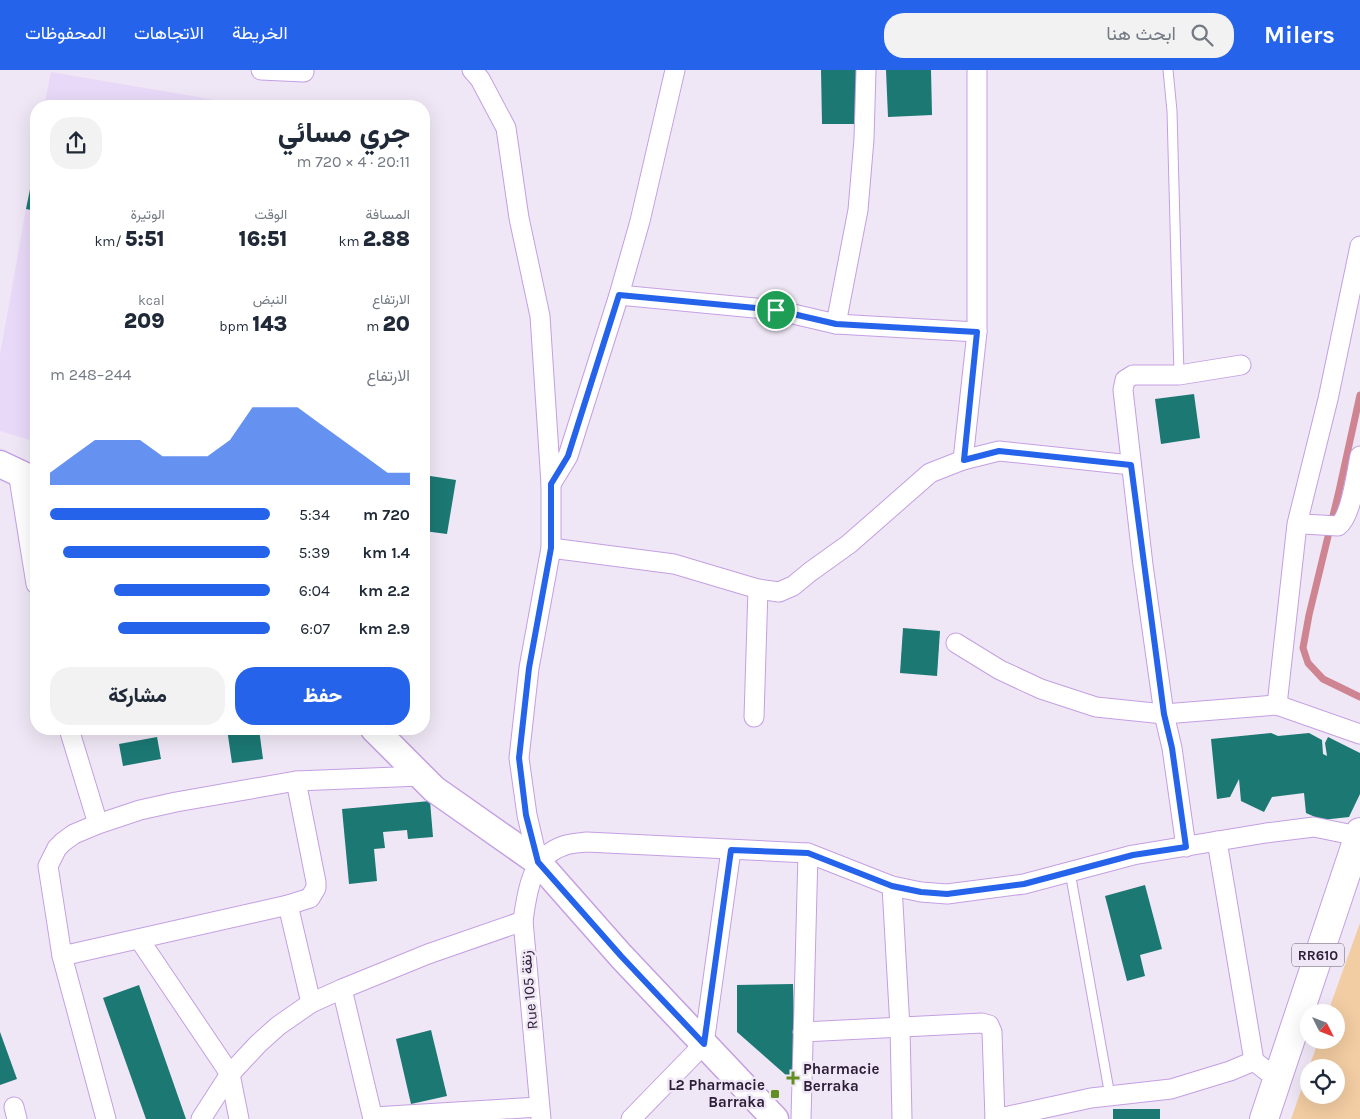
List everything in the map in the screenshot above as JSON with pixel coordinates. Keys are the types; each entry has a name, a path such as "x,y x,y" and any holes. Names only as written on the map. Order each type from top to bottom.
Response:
{"main road":[{"name":"RR610","path":"1264,1119 1359,834"}],"street":[{"path":"260,70 304,72"},
{"path":"472,70 480,79 506,128 519,218 540,316 551,484 551,548 529,668 519,758 526,815 538,862"},
{"path":"551,484 568,456 619,295 640,221 675,70"},
{"path":"836,324 858,210 864,138 866,70"},
{"path":"964,460 977,332 978,70"},
{"path":"1277,705 1300,524 1360,246"},
{"path":"619,295 776,310 836,324 977,332"},
{"path":"1186,847 1172,748 1164,714 1122,390 1125,380 1133,375 1179,375 1241,365"},
{"path":"551,548 674,564 758,589 779,592 793,586 849,544 930,473 964,460 999,451 1131,465"},
{"path":"1300,524 1329,526 1342,524 1346,515 1360,456"},
{"path":"18,472 30,547"},
{"path":"754,716 758,589"},
{"path":"956,643 1000,670 1041,689 1096,707 1164,714 1277,705 1360,734"},
{"path":"71,735 98,824"},
{"path":"380,735 434,789 538,862 621,956 775,1119"},
{"path":"106,1119 62,956 48,866 63,842 74,834 98,824 140,810 176,802 296,781 421,776"},
{"path":"62,956 139,940 288,905 310,898 316,888 296,781"},
{"path":"538,862 548,853 563,846 587,842 808,853 892,886 921,892 947,894 1024,884 1133,855 1314,826 1359,834"},
{"path":"1217,841 1254,1062 1277,1079"},
{"path":"632,1119 704,1044 731,850"},
{"path":"801,1119 808,853"},
{"name":"Rue 105 زنقة","path":"538,862 527,890 523,921 540,1113"},
{"path":"892,886 900,1028 902,1119"},
{"path":"288,905 311,1003"},
{"path":"202,1119 230,1074 258,1044 278,1026 311,1003 428,954 523,921"},
{"path":"139,940 230,1074 239,1119"},
{"path":"342,989 373,1118 540,1113"},
{"path":"803,1032 982,1023 989,1025 992,1032 995,1119 1091,1098 1172,1089 1230,1072 1254,1062"}],"lane":[{"path":"1168,70 1172,111 1179,375"},
{"path":"1070,872 1110,1096"}],"shaded area":[{"path":"51,72 216,100 45,100"},
{"path":"30,186 30,440 0,431 0,355"},
{"path":"1360,923 1360,1119 1291,1119 1300,1094 1300,1104 1345,1104 1345,1059 1312,1059 1316,1049 1345,1049 1345,1004 1331,1004"}],"building":[{"path":"821,70 859,70 860,124 822,124"},
{"path":"886,70 931,70 932,115 888,117"},
{"path":"30,190 30,210 26,209"},
{"path":"1194,394 1200,438 1161,444 1155,399"},
{"path":"430,476 456,480 447,534 430,532"},
{"path":"903,628 940,631 937,676 900,673"},
{"path":"1271,733 1278,736 1309,733 1322,740 1323,754 1327,756 1325,743 1328,737 1360,753 1360,794 1349,817 1322,820 1306,813 1304,793 1272,797 1264,812 1241,801 1239,779 1230,797 1217,799 1211,739"},
{"path":"228,735 260,735 263,759 232,763"},
{"path":"157,737 161,759 123,766 119,744"},
{"path":"430,801 433,837 408,839 407,830 383,832 385,848 374,849 377,881 349,884 342,809"},
{"path":"1145,885 1162,949 1140,955 1145,976 1127,981 1105,896"},
{"path":"793,984 796,1084 737,1032 737,985"},
{"path":"139,985 186,1119 146,1119 103,998"},
{"path":"431,1030 447,1096 411,1104 396,1039"},
{"path":"0,1032 17,1079 0,1085"},
{"path":"1113,1109 1160,1109 1160,1119 1113,1119"}],"waterway":[{"path":"1360,395 1303,648 1308,663 1323,679 1360,697"}],"place":[{"name":"Pharmacie Berraka","path":"793,1078"},
{"name":"L2 Pharmacie Barraka","path":"775,1094"}],"route":[{"path":"619,295 776,310 836,324 977,332 964,460 999,451 1131,465 1164,714 1172,748 1186,847 1133,855 1024,884 947,894 921,892 892,886 808,853 731,850 704,1044 621,956 538,862 526,815 519,758 529,668 551,548 551,484 568,456 619,295"}]}
